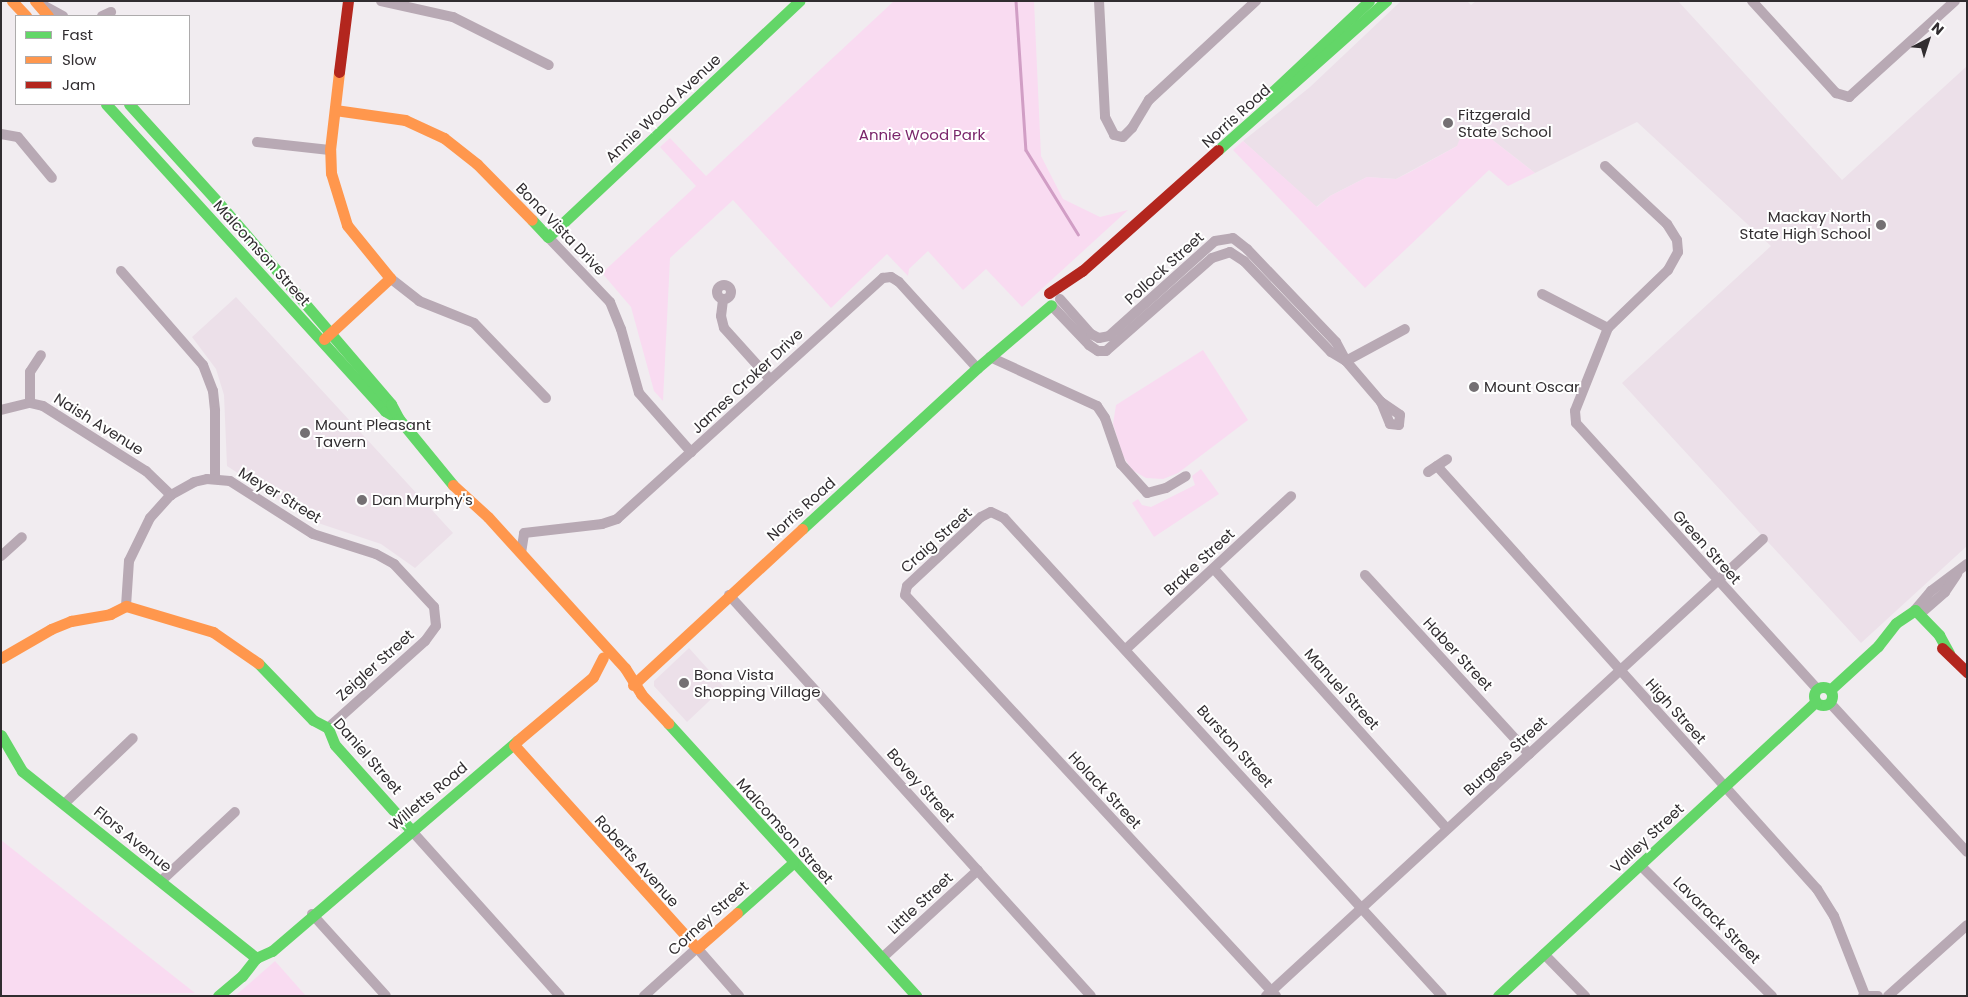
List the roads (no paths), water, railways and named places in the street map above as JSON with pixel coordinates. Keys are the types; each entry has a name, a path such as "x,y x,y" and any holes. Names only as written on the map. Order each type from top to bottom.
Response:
{"street":[{"path":"12,1 25,15"},
{"path":"34,1 47,15"},
{"path":"38,1 60,15"},
{"path":"348,1 330,150 331,173 339,207 347,225 387,275 419,301 474,324 546,398"},
{"path":"381,1 453,17 549,65"},
{"name":"Annie Wood Avenue","path":"548,237 799,1"},
{"path":"1100,1 1105,117 1114,135 1123,137 1132,128 1149,100 1256,1"},
{"name":"Norris Road","path":"633,685 990,357 992,350 1038,307 1053,299 1302,72 1369,4 1386,1"},
{"path":"1752,1 1836,93 1849,97 1955,1"},
{"name":"Malcomson Street","path":"107,105 323,334 343,349 391,404 399,419 603,657 633,685 916,996"},
{"name":"Malcomson Street","path":"130,105 218,202 385,411 399,419"},
{"name":"Bona Vista Drive","path":"335,110 405,120 444,138 477,164 610,302 619,323 640,393 691,452"},
{"path":"1,134 18,136 52,178"},
{"path":"257,142 330,150"},
{"path":"1542,294 1608,328 1674,263 1678,252 1677,240 1667,224 1605,166"},
{"name":"Pollock Street","path":"1110,349 1127,329 1223,238 1241,243"},
{"path":"1259,269 1234,254 1241,243 1259,269 1296,308 1333,354 1346,361 1381,402"},
{"name":"Pollock Street","path":"1208,254 1224,252 1234,254"},
{"path":"121,271 203,365 212,391 215,411 215,478"},
{"path":"323,334 387,275"},
{"path":"323,334 358,307 387,275"},
{"name":"James Croker Drive","path":"521,553 524,533 602,524 617,519 885,277 899,282 977,368"},
{"path":"1053,299 1095,350 1101,352 1110,349 1107,337 1094,336 1071,319"},
{"path":"723,300 724,328 770,379"},
{"path":"343,349 345,334 358,307"},
{"name":"Green Street","path":"1608,328 1575,411 1576,423 1717,581 1817,689"},
{"name":"Pollock Street","path":"1107,337 1127,329"},
{"path":"1346,361 1405,329"},
{"path":"30,403 30,372 41,355"},
{"path":"990,357 1097,406 1105,418 1119,460 1145,492 1160,491 1186,476"},
{"name":"Naish Avenue","path":"1,410 30,403 60,415 158,480 171,495"},
{"path":"1428,472 1447,459"},
{"name":"High Street","path":"1437,466 1827,902 1864,995"},
{"name":"Meyer Street","path":"126,606 127,574 134,546 150,518 171,495 194,482 215,478 247,489 285,519 313,534 376,554 394,564 434,607 437,621"},
{"name":"Brake Street","path":"1126,649 1291,496"},
{"name":"Malcomson Street","path":"474,507 488,517 625,668 633,685"},
{"name":"Craig Street","path":"913,605 905,595 907,586 982,517 991,512 1004,518"},
{"name":"Burston Street","path":"1004,518 1442,996"},
{"path":"1,556 22,537"},
{"name":"Burgess Street","path":"1271,994 1763,538"},
{"path":"1830,690 1832,698 1830,703 1824,706 1816,702 1814,697 1817,689 1830,690 1878,646 1896,623 1914,615 1945,592 1963,568"},
{"name":"Manuel Street","path":"1214,569 1448,829"},
{"name":"Haber Street","path":"1365,575 1529,754"},
{"name":"Bovey Street","path":"729,595 1091,996"},
{"name":"Holack Street","path":"913,605 1271,994"},
{"path":"1,658 51,629 71,621 110,614 126,606"},
{"name":"Daniel Street","path":"126,606 144,614 191,624 233,643 267,669 313,720 328,728 335,745 560,996"},
{"path":"1914,615 1967,672"},
{"name":"Zeigler Street","path":"328,728 430,636 437,621"},
{"name":"Willetts Road","path":"217,996 254,955 283,939 593,677 603,657"},
{"name":"Valley Street","path":"1498,996 1816,702"},
{"path":"1830,703 1967,852"},
{"name":"Flors Avenue","path":"1,735 22,771 254,955"},
{"path":"64,804 133,738"},
{"name":"Roberts Avenue","path":"514,745 739,996"},
{"path":"161,881 234,812"},
{"name":"Corney Street","path":"644,996 793,863"},
{"name":"Lavarack Street","path":"1640,865 1772,996"},
{"name":"Little Street","path":"882,958 978,870"},
{"path":"312,914 386,996"},
{"path":"1888,996 1967,925"},
{"path":"1544,954 1585,996"},
{"path":"1864,995 1878,996"}],"waterway":[{"path":"1016,1 1026,150 1078,234"}],"place":[{"name":"Fitzgerald State School","path":"1448,123"},
{"name":"Mackay North State High School","path":"1881,225"},
{"name":"Mount Oscar","path":"1474,387"},
{"name":"Mount Pleasant Tavern","path":"305,433"},
{"name":"Dan Murphy's","path":"362,500"},
{"name":"Bona Vista Shopping Village","path":"684,683"}],"park label":[{"name":"Annie Wood Park","path":"922,135"}]}
